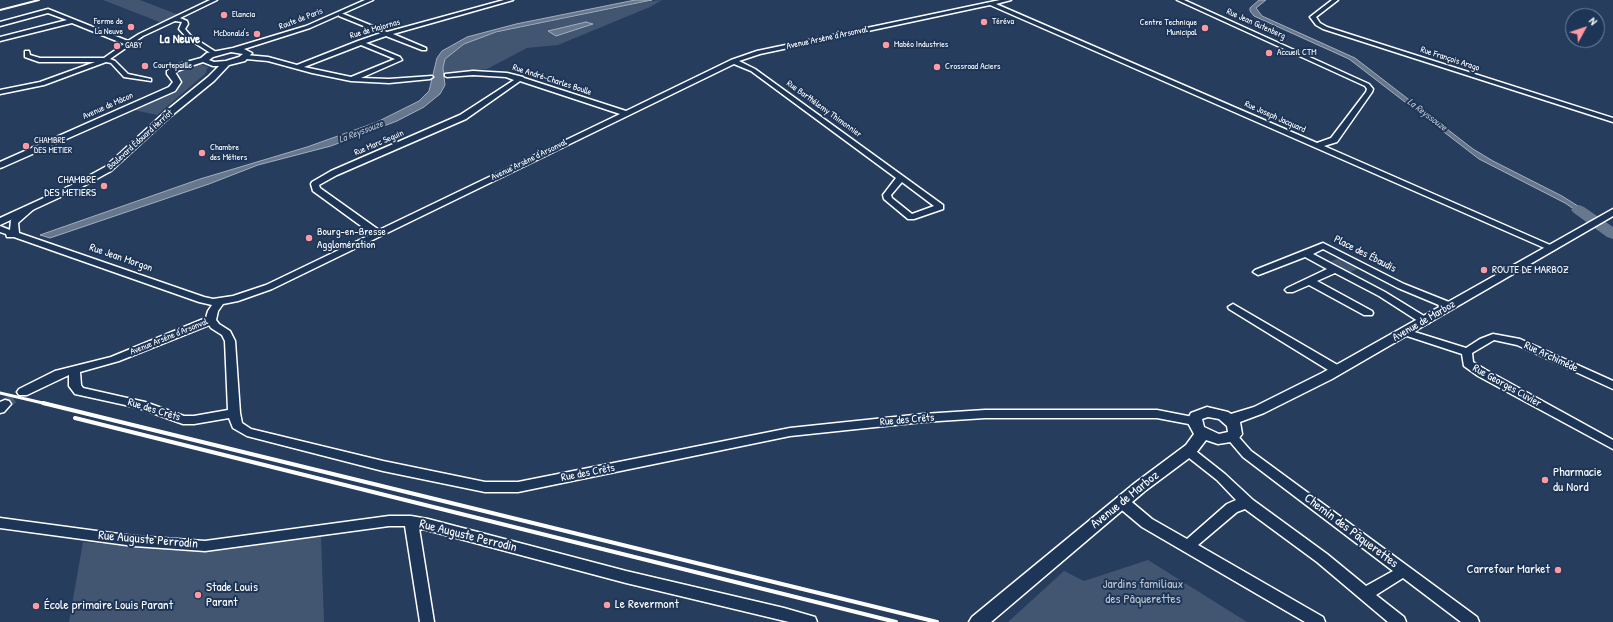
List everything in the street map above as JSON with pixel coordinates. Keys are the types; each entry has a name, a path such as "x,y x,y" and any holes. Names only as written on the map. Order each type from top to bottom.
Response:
{"main road":[{"name":"Route de Paris","path":"214,53 236,49 308,27 370,0"},
{"name":"Route de Paris","path":"214,64 226,63 374,0"},
{"path":"236,49 247,54"},
{"path":"214,53 206,57 204,60 214,64"},
{"name":"Avenue de Mâcon","path":"0,165 172,89 177,82 171,74 171,71 182,66 204,60"},
{"name":"Boulevard Édouard Herriot","path":"0,222 108,169 168,114 211,79 226,63"},
{"name":"Boulevard Édouard Herriot","path":"0,218 70,186 99,169 114,158 162,113 202,80 214,64"},
{"name":"Avenue de Marboz","path":"1229,420 1259,410 1279,401 1337,370 1612,214"},
{"path":"1207,412 1223,415 1229,420 1236,429 1232,437 1218,439 1199,427 1196,416 1207,412"},
{"name":"Avenue de Marboz","path":"978,622 1122,502 1188,451 1199,427"}],"street":[{"path":"0,92 54,81 104,60 140,35 214,0"},
{"name":"Rue de Majornas","path":"298,67 360,42 388,33 474,8 510,0"},
{"name":"Avenue Arsène d'Arsonval","path":"74,369 115,359 211,320 213,311 220,301 241,297 263,290 733,61 759,52 1008,0"},
{"name":"Rue Jean Gutenberg","path":"1180,0 1367,85 1370,88 1370,92 1334,140 1316,146"},
{"name":"Rue François Arago","path":"1335,0 1313,18 1318,24 1325,28 1613,120"},
{"name":"Rue Joseph Jacquard","path":"991,4 1552,248"},
{"path":"0,24 48,11 128,43"},
{"path":"341,15 424,49"},
{"path":"0,17 12,20"},
{"path":"176,18 184,21 185,24 182,29 189,37 214,53"},
{"path":"0,39 71,21"},
{"path":"352,80 398,60 398,58 360,42"},
{"path":"27,52 27,56 39,60 104,60 113,62 126,76 149,80"},
{"path":"247,54 352,80 389,81 430,77"},
{"name":"Rue Barthélemy Thimonnier","path":"733,61 753,70 901,178 940,207 911,217 888,199 887,195 901,178"},
{"name":"Rue André-Charles Boulle","path":"447,75 490,73 520,78 625,113"},
{"name":"Rue Marc Seguin","path":"378,234 325,196 316,188 315,184 334,173 463,118 520,78"},
{"path":"15,234 14,222 31,208"},
{"name":"Rue Jean Morgon","path":"0,229 202,300 220,301"},
{"name":"Rue Jean Morgon","path":"0,236 15,234"},
{"name":"Place des Ébaudis","path":"1306,254 1323,246 1401,286 1450,306"},
{"path":"1258,272 1306,254 1382,294 1425,321"},
{"path":"1290,290 1335,269"},
{"path":"1310,281 1368,313"},
{"path":"1233,307 1337,370"},
{"path":"211,320 215,326 226,333 230,341 234,413"},
{"name":"Rue Georges Cuvier","path":"1405,332 1467,352 1468,364 1482,373 1613,445"},
{"name":"Rue Archimède","path":"1467,352 1484,340 1493,337 1520,342 1613,385"},
{"path":"23,392 41,381 74,369"},
{"name":"Rue des Crêts","path":"74,369 75,386 79,391 141,405 183,420 194,420 234,413 237,425 247,432 390,467 485,487 503,488 518,487 790,432 862,424 960,416 1157,414 1199,427"},
{"name":"Chemin des Pâquerettes","path":"1232,437 1247,454 1472,622"},
{"path":"1188,451 1221,477 1248,504 1322,558 1399,622"},
{"path":"1122,502 1147,523 1318,622"},
{"path":"1188,546 1232,508 1242,504 1248,504"},
{"name":"Rue Auguste Perrodin","path":"0,523 141,542 205,546 389,521 411,521 428,524 626,577 784,614 810,622"},
{"path":"411,521 427,622"},
{"path":"1365,594 1404,571"}],"green space":[{"path":"103,0 140,0 179,15 162,23"},
{"path":"662,0 650,7 558,45 527,48 487,69 443,73 445,59 449,55 464,44 485,35"},
{"path":"201,64 208,67 205,74 157,115 130,109 176,89 181,84 176,72 188,66"},
{"path":"1339,258 1359,268 1349,273 1329,262"},
{"name":"Stade Louis Parant","path":"321,537 324,622 69,622 83,542 170,549 242,546"},
{"name":"Jardins familiaux des Pâquerettes","path":"1148,560 1247,622 1008,622 1064,571 1084,581"}],"water":[{"path":"635,0 652,0 496,32 464,44 445,59 443,68 445,85 440,94 424,107 397,121 331,146 258,165 209,184 50,238 40,235 200,179 307,147 377,122 419,101 429,91 437,58 442,51 467,37 516,24"},
{"path":"1259,0 1266,0 1256,8 1262,16 1355,58 1473,149 1493,161 1562,196 1597,218 1593,222 1565,203 1479,159 1349,59 1254,16 1250,11 1250,8"},
{"path":"586,22 593,24 556,36 548,31"}],"waterway":[{"name":"La Reyssouze","path":"1579,210 1613,234"}],"tunnel":[{"path":"5,404 23,392"}],"railway":[{"path":"0,10 39,0"},
{"path":"0,393 47,404"},
{"path":"43,403 937,622"},
{"path":"75,418 896,622"}],"place":[{"name":"Elancia","path":"224,15"},
{"name":"Téréva","path":"984,22"},
{"name":"Ferme de La Neuve","path":"131,27"},
{"name":"Centre Technique Municipal","path":"1205,28"},
{"name":"McDonald's","path":"257,34"},
{"name":"Mabéo Industries","path":"886,45"},
{"name":"GABY","path":"117,46"},
{"name":"Accueil CTM","path":"1269,53"},
{"name":"Courtepaille","path":"145,66"},
{"name":"Crossroad Aciers","path":"937,67"},
{"name":"CHAMBRE DES METIER","path":"26,146"},
{"name":"Chambre des Métiers","path":"202,153"},
{"name":"CHAMBRE DES METIERS","path":"104,186"},
{"name":"Bourg-en-Bresse Agglomération","path":"309,238"},
{"name":"ROUTE DE MARBOZ","path":"1484,270"},
{"name":"Pharmacie du Nord","path":"1545,480"},
{"name":"Carrefour Market","path":"1558,570"},
{"name":"Stade Louis Parant","path":"198,595"},
{"name":"Le Revermont","path":"607,605"},
{"name":"École primaire Louis Parant","path":"36,606"}],"district":[{"name":"La Neuve","path":"180,40"}]}
